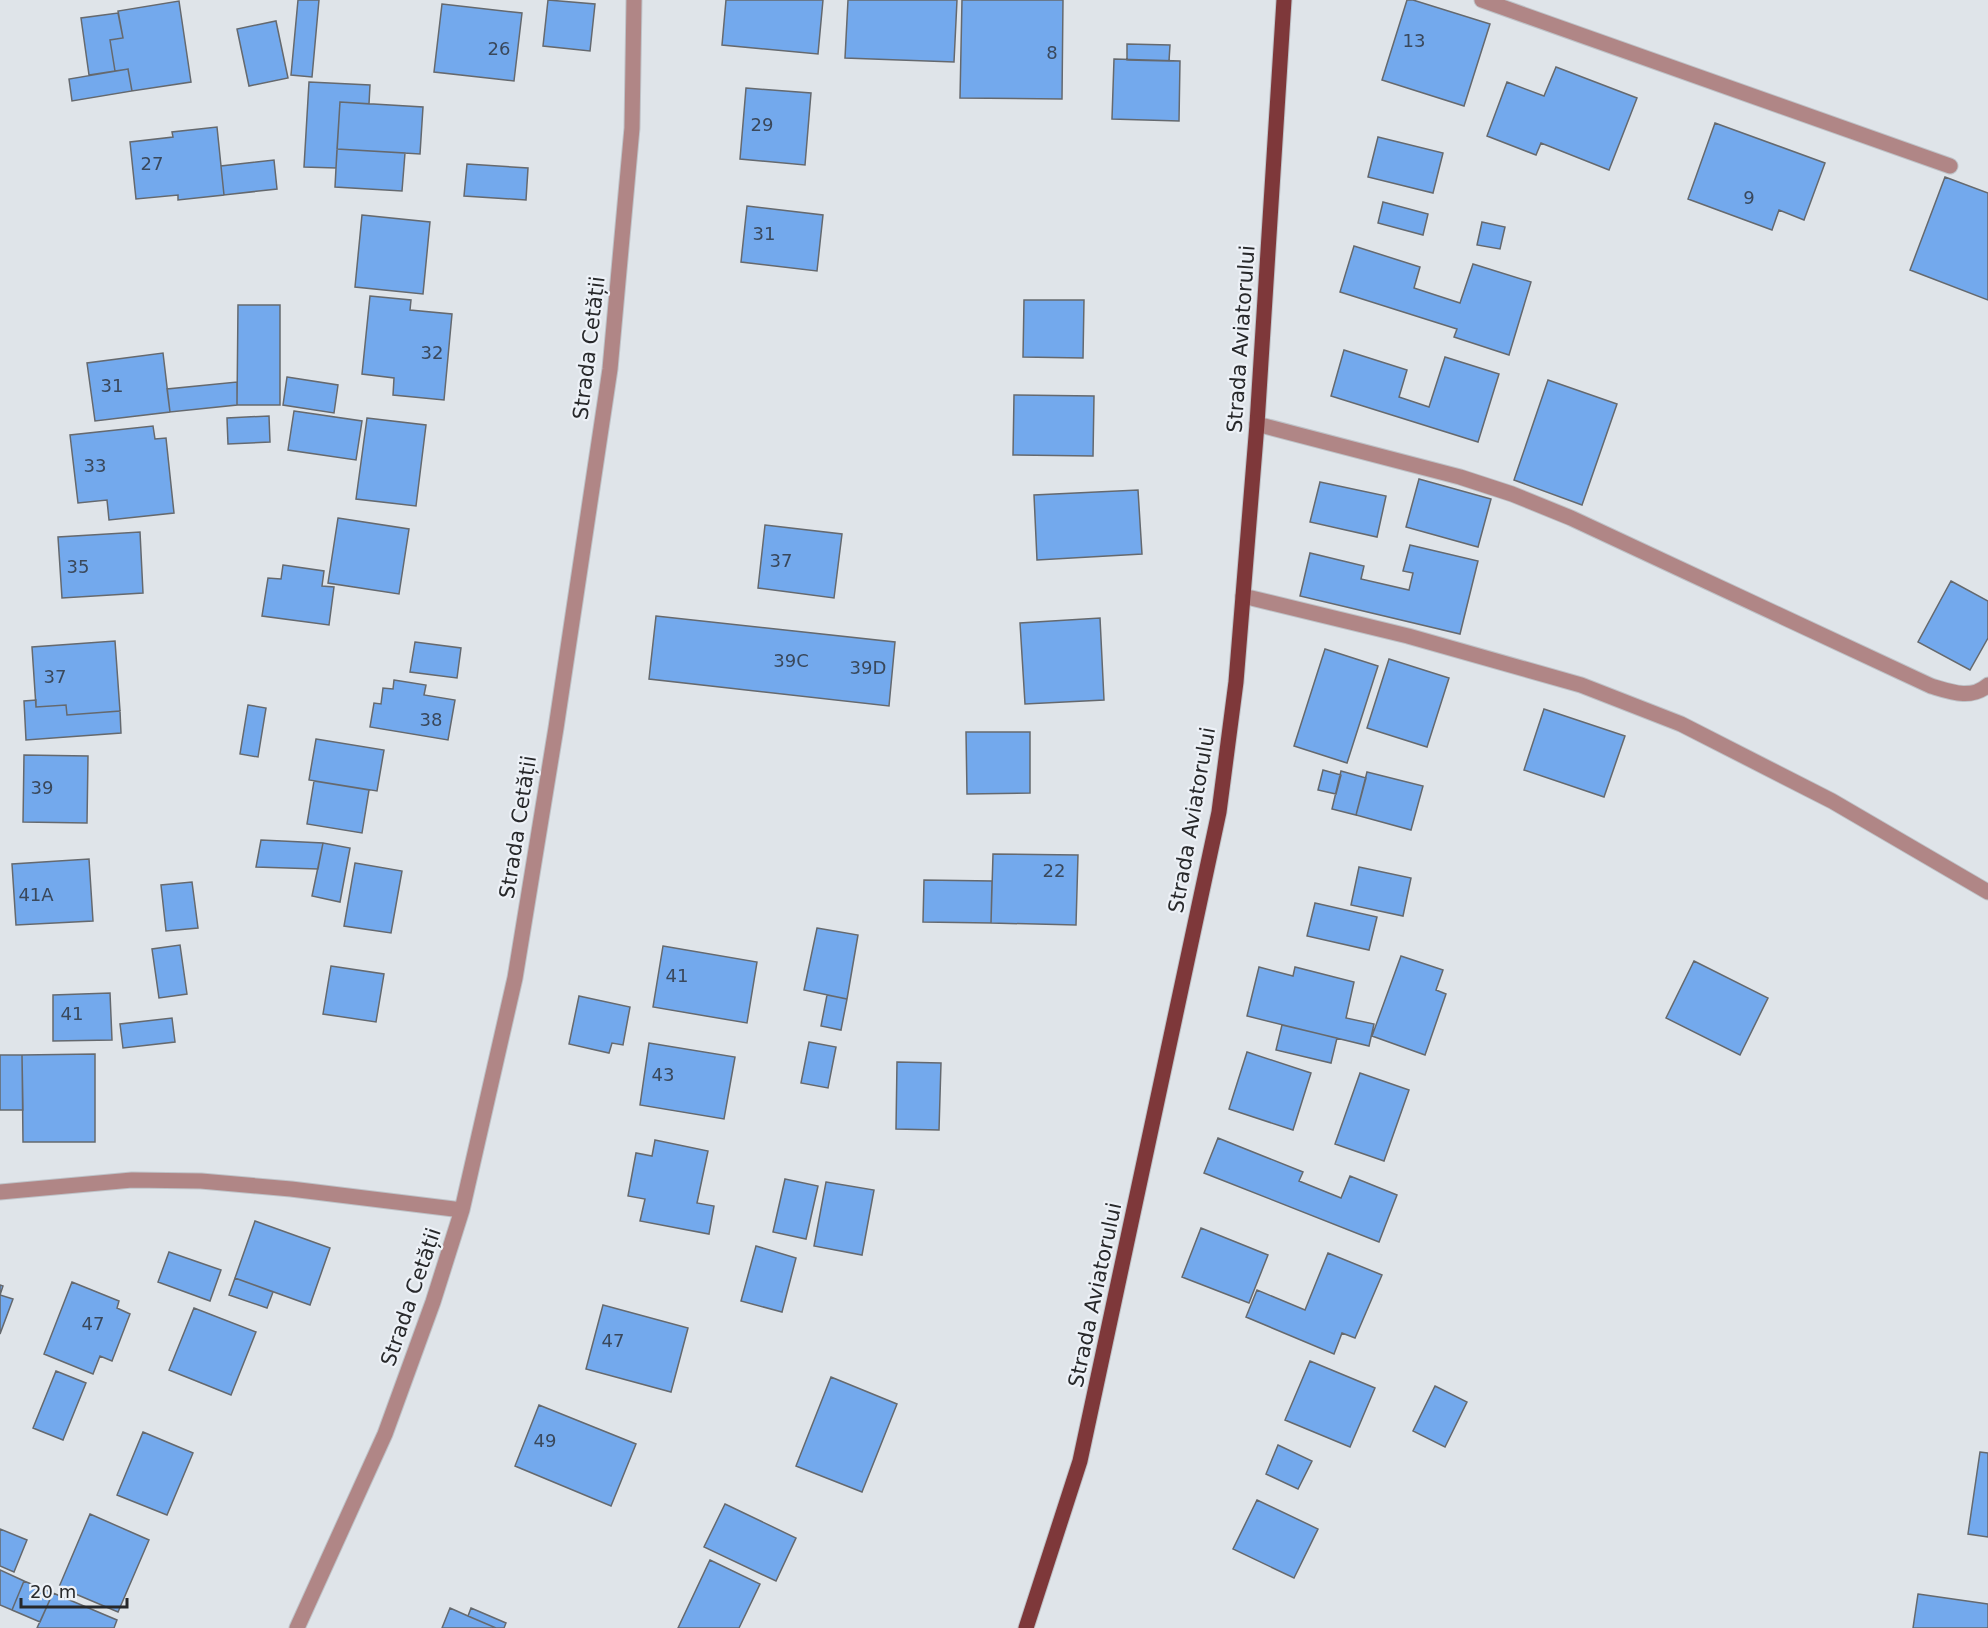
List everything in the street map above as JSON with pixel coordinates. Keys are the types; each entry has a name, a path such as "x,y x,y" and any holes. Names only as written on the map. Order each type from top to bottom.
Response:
{"main road":[{"name":"Strada Aviatorului","path":"1026,1628 1080,1461 1219,812 1236,682 1257,424 1284,0"}],"street":[{"name":"Strada Cetății","path":"297,1628 385,1434 433,1302 462,1210 515,978 556,728 610,369 632,128 634,0"},
{"path":"1482,0 1950,166"},
{"path":"1257,424 1401,460 1512,494 1582,523 1931,686 1954,693 1980,692 1988,685"},
{"path":"1243,596 1408,636 1581,685 1681,724 1832,801 1988,892"},
{"path":"0,1192 132,1180 201,1182 291,1189 462,1210"}],"building":[{"path":"298,0 319,0 312,77 291,75"},
{"path":"548,0 595,4 590,51 543,46"},
{"path":"726,0 823,0 818,54 722,45"},
{"path":"848,0 957,0 954,62 845,58"},
{"path":"962,0 1063,0 1062,99 960,98"},
{"path":"1407,0 1490,24 1464,106 1382,80"},
{"path":"179,1 191,82 132,91 128,69 115,71 110,40 123,38 118,11"},
{"path":"442,4 522,13 514,81 434,72"},
{"path":"118,13 123,38 110,40 115,71 89,75 81,18"},
{"path":"276,21 288,78 249,86 237,29"},
{"path":"1127,44 1170,45 1169,61 1127,60"},
{"path":"1114,59 1180,61 1179,121 1112,119"},
{"path":"1556,67 1637,98 1609,170 1541,143 1536,155 1487,136 1507,82 1544,96"},
{"path":"128,69 132,91 72,101 69,79"},
{"path":"309,82 370,85 369,104 340,102 336,168 304,167"},
{"path":"746,88 811,93 805,165 740,159"},
{"path":"340,102 423,107 420,154 337,149"},
{"path":"1715,123 1825,163 1804,220 1779,210 1772,230 1688,199"},
{"path":"217,127 224,195 178,200 178,195 136,199 130,142 173,137 172,132"},
{"path":"1378,137 1443,153 1433,193 1368,177"},
{"path":"337,149 405,153 402,191 335,187"},
{"path":"274,160 277,189 224,195 221,166"},
{"path":"467,164 528,168 526,200 464,196"},
{"path":"1945,177 1988,193 1988,300 1910,270"},
{"path":"1383,202 1428,214 1423,235 1378,223"},
{"path":"747,206 823,215 817,271 741,262"},
{"path":"362,215 430,222 423,294 355,287"},
{"path":"1482,222 1505,227 1500,249 1477,245"},
{"path":"1354,246 1420,267 1414,288 1460,303 1473,264 1531,282 1509,355 1454,337 1457,329 1340,292"},
{"path":"370,296 411,300 410,310 452,314 444,400 393,395 394,378 362,374"},
{"path":"1024,300 1084,300 1083,358 1023,357"},
{"path":"238,305 280,305 280,405 237,405"},
{"path":"1344,350 1407,370 1399,397 1429,407 1445,357 1499,374 1478,442 1331,396"},
{"path":"163,353 170,412 95,421 87,363"},
{"path":"287,377 338,385 334,413 283,405"},
{"path":"1548,380 1617,404 1582,505 1514,480"},
{"path":"237,382 237,405 170,412 167,389"},
{"path":"1014,395 1094,396 1093,456 1013,455"},
{"path":"294,411 362,421 356,460 288,450"},
{"path":"269,416 270,442 228,444 227,418"},
{"path":"367,418 426,425 416,506 356,499"},
{"path":"153,426 155,439 166,438 174,513 109,520 107,500 78,503 70,435"},
{"path":"1419,479 1491,499 1478,547 1406,527"},
{"path":"1320,482 1386,496 1377,537 1310,522"},
{"path":"1138,490 1142,554 1037,560 1034,495"},
{"path":"338,518 409,529 399,594 328,583"},
{"path":"765,525 842,534 834,598 758,588"},
{"path":"140,532 143,593 62,598 58,537"},
{"path":"1410,545 1478,561 1460,634 1300,596 1310,553 1364,566 1361,579 1409,590 1413,573 1403,571"},
{"path":"283,565 324,571 322,586 334,587 329,625 262,616 268,578 281,579"},
{"path":"1951,581 1988,601 1988,638 1970,670 1918,642"},
{"path":"656,616 895,642 889,706 649,679"},
{"path":"1100,618 1104,700 1025,704 1020,623"},
{"path":"115,641 120,711 67,715 66,705 36,707 32,647"},
{"path":"415,642 461,648 457,678 410,672"},
{"path":"1325,649 1378,666 1347,763 1294,746"},
{"path":"1389,659 1449,678 1427,747 1367,728"},
{"path":"394,680 426,685 424,695 455,700 448,740 370,727 374,703 381,704 383,688 393,689"},
{"path":"36,700 36,707 66,705 67,715 120,711 121,733 26,740 24,701"},
{"path":"248,705 266,708 258,757 240,754"},
{"path":"1544,709 1625,736 1604,797 1524,770"},
{"path":"966,732 1030,732 1030,793 967,794"},
{"path":"316,739 384,750 377,791 309,780"},
{"path":"24,755 88,756 87,823 23,822"},
{"path":"1323,770 1341,775 1336,794 1318,790"},
{"path":"1341,771 1366,778 1356,815 1332,809"},
{"path":"1367,772 1423,786 1411,830 1356,815"},
{"path":"314,781 369,790 362,833 307,824"},
{"path":"261,840 323,843 318,869 256,867"},
{"path":"323,843 350,848 340,902 312,896"},
{"path":"993,854 1078,855 1076,925 991,923"},
{"path":"89,859 93,921 16,925 12,864"},
{"path":"355,863 402,871 391,933 344,926"},
{"path":"1359,867 1411,878 1403,916 1351,905"},
{"path":"924,880 992,881 991,923 923,922"},
{"path":"192,882 198,928 166,931 161,885"},
{"path":"1315,903 1377,917 1369,950 1307,936"},
{"path":"817,928 858,935 847,999 804,990"},
{"path":"180,945 187,994 159,998 152,949"},
{"path":"663,946 757,962 747,1023 653,1007"},
{"path":"1401,956 1443,970 1436,990 1446,994 1425,1055 1372,1036"},
{"path":"1694,961 1768,998 1740,1055 1666,1018"},
{"path":"331,966 384,974 376,1022 323,1014"},
{"path":"1259,967 1293,976 1295,967 1354,982 1346,1018 1374,1024 1369,1046 1247,1016"},
{"path":"110,993 112,1040 53,1041 53,995"},
{"path":"827,995 847,999 841,1030 821,1026"},
{"path":"579,996 630,1007 623,1045 612,1043 609,1053 569,1044"},
{"path":"172,1018 175,1042 123,1048 120,1024"},
{"path":"1282,1025 1337,1038 1331,1063 1276,1050"},
{"path":"809,1042 836,1047 828,1088 801,1083"},
{"path":"649,1043 735,1057 724,1119 640,1105"},
{"path":"1247,1052 1311,1073 1293,1130 1229,1109"},
{"path":"95,1054 95,1142 23,1142 22,1055"},
{"path":"0,1055 22,1055 23,1110 0,1110"},
{"path":"897,1062 941,1063 939,1130 896,1129"},
{"path":"1360,1073 1409,1090 1384,1161 1335,1144"},
{"path":"1218,1138 1303,1172 1299,1181 1341,1198 1350,1176 1397,1195 1379,1242 1204,1173"},
{"path":"655,1140 708,1151 697,1203 714,1206 709,1234 640,1221 645,1199 628,1196 636,1153 652,1156"},
{"path":"785,1179 818,1186 806,1239 773,1232"},
{"path":"826,1182 874,1190 862,1255 814,1246"},
{"path":"255,1221 330,1248 310,1305 235,1278"},
{"path":"1201,1228 1268,1255 1249,1303 1182,1277"},
{"path":"756,1246 796,1258 782,1312 741,1301"},
{"path":"169,1252 221,1270 210,1301 158,1282"},
{"path":"1328,1253 1382,1275 1355,1338 1342,1333 1334,1354 1246,1317 1257,1290 1305,1310"},
{"path":"235,1278 273,1292 267,1308 229,1295"},
{"path":"72,1282 119,1301 117,1308 130,1314 112,1361 100,1356 93,1374 44,1354"},
{"path":"0,1295 13,1299 0,1334"},
{"path":"603,1305 688,1328 671,1392 586,1369"},
{"path":"194,1308 256,1332 231,1395 169,1370"},
{"path":"1310,1361 1375,1388 1350,1447 1285,1420"},
{"path":"56,1371 86,1383 63,1440 33,1428"},
{"path":"831,1377 897,1404 862,1492 796,1466"},
{"path":"1435,1386 1467,1402 1445,1447 1413,1431"},
{"path":"539,1405 636,1444 611,1506 515,1466"},
{"path":"143,1432 193,1453 167,1515 117,1495"},
{"path":"1278,1445 1312,1461 1298,1489 1266,1474"},
{"path":"1980,1452 1988,1453 1988,1537 1968,1534"},
{"path":"1257,1500 1318,1529 1294,1578 1233,1549"},
{"path":"725,1504 796,1538 776,1581 704,1547"},
{"path":"90,1514 149,1540 118,1612 59,1587"},
{"path":"0,1529 27,1540 14,1572 0,1566"},
{"path":"710,1560 760,1584 739,1628 678,1628"},
{"path":"0,1570 24,1581 12,1610 0,1605"},
{"path":"24,1581 53,1593 40,1622 12,1610"},
{"path":"53,1593 117,1620 114,1628 37,1628"},
{"path":"1918,1594 1988,1604 1988,1628 1913,1628"},
{"path":"450,1608 468,1616 496,1628 442,1628"},
{"path":"471,1608 506,1623 504,1628 496,1628 468,1616"}]}
